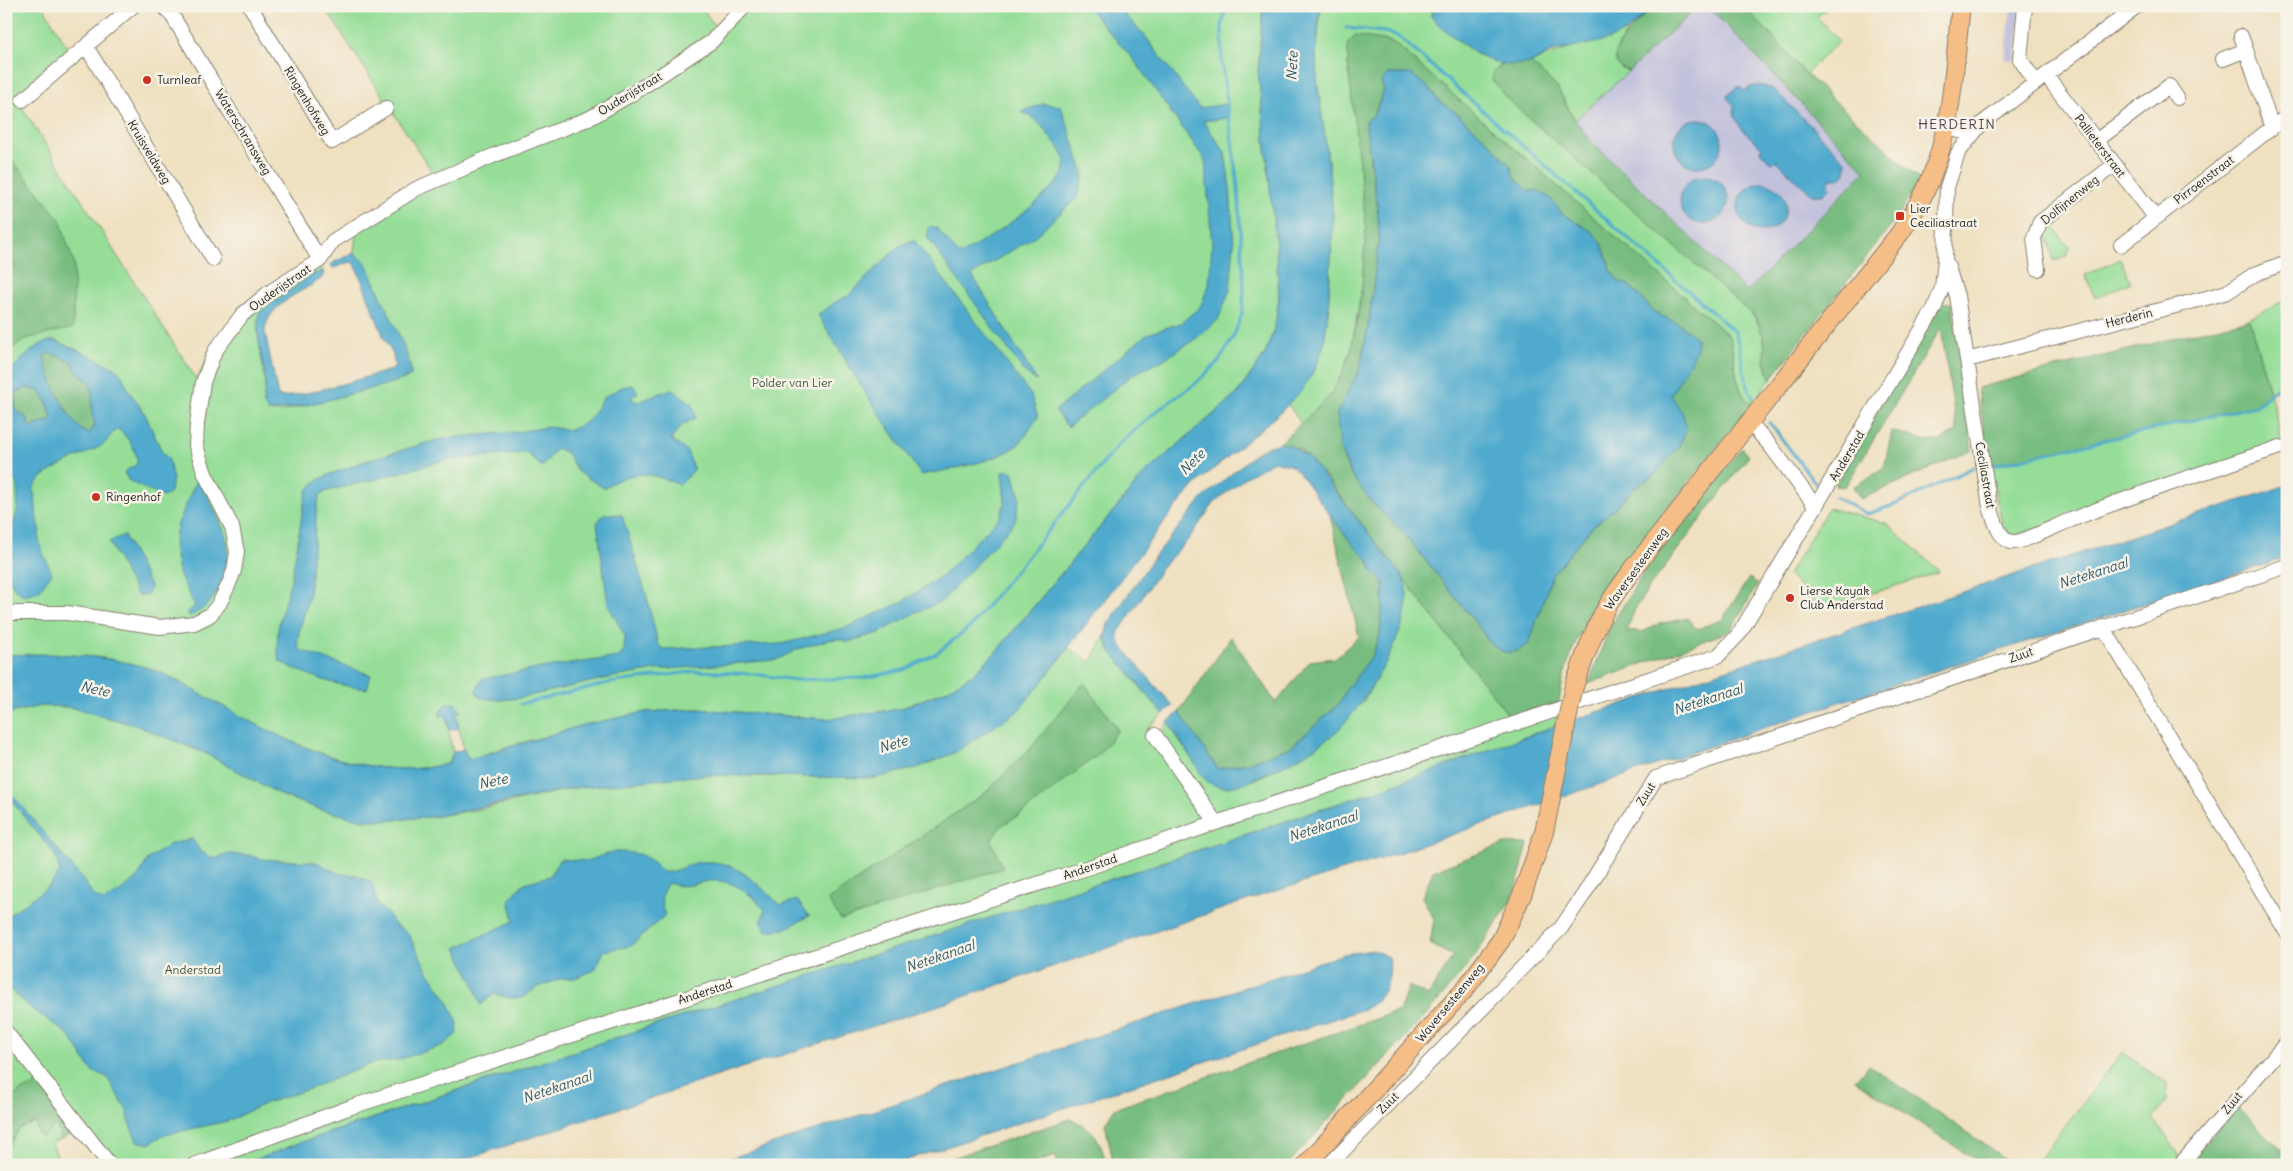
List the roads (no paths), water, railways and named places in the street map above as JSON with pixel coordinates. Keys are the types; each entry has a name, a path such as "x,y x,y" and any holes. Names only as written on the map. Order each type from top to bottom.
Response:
{"main road":[{"name":"Waversesteenweg","path":"1306,1165 1465,989 1501,940 1522,895 1544,832 1574,686 1604,613 1618,591 1749,422 1900,233 1918,204 1930,181 1946,128 1960,6"}],"street":[{"path":"23,100 133,6"},
{"name":"Waterschransweg","path":"164,6 178,25 320,260"},
{"name":"Ringenhofweg","path":"250,6 332,142 386,108"},
{"name":"Ouderijstraat","path":"6,613 67,614 160,626 194,623 210,615 219,604 228,586 234,571 236,552 232,527 205,474 196,446 197,424 203,382 215,351 242,315 267,294 320,260 333,241 416,189 495,155 590,118 627,97 711,42 745,6"},
{"name":"Pallieterstraat","path":"2025,6 2020,59 2041,79 2096,141 2154,217"},
{"name":"Ceciliastraat","path":"2137,6 1972,134 1958,154 1950,175 1945,259 1957,296 1990,507 2002,535 2012,542 2024,541 2042,531 2105,506 2280,447"},
{"path":"2241,36 2272,128"},
{"name":"Kruisveldweg","path":"86,46 213,259"},
{"path":"2223,59 2246,50"},
{"path":"2096,141 2169,86 2177,98"},
{"name":"Pirroenstraat","path":"2121,245 2154,217 2287,116"},
{"path":"1946,128 1972,134"},
{"name":"Dolfijnenweg","path":"2038,269 2034,238 2040,222 2114,165"},
{"name":"Anderstad","path":"194,1165 352,1107 1072,874 1216,823 1704,663 1718,656 1740,634 1934,309 1942,288 1945,259"},
{"name":"Herderin","path":"1966,360 2227,292 2255,274 2287,262"},
{"path":"1749,422 1769,444 1816,507"},
{"name":"Zuut","path":"1328,1165 1561,928 1656,778 2287,566"},
{"path":"2103,628 2287,933"},
{"path":"1154,735 1216,823"},
{"path":"6,1032 110,1165"},
{"name":"Zuut","path":"2180,1165 2287,1042"}],"water":[{"path":"1086,6 1117,6 1145,36 1199,108 1227,104 1229,118 1203,121 1225,152 1234,244 1230,290 1218,320 1194,340 1161,361 1132,375 1068,427 1055,411 1147,334 1181,323 1200,307 1209,285 1212,244 1205,160 1134,60"},
{"name":"Nete","path":"1263,6 1320,6 1316,58 1333,216 1328,314 1324,344 1316,368 1302,390 1283,410 1196,484 1172,512 1017,712 954,753 920,767 876,778 703,775 574,788 438,816 394,820 363,820 322,810 283,796 205,753 135,725 69,707 40,706 14,712 6,716 6,655 46,654 103,658 122,661 160,672 297,744 333,757 370,766 408,769 447,764 451,760 453,752 464,749 466,757 470,759 583,725 645,712 698,709 827,719 899,709 947,690 974,673 995,653 1145,473 1237,394 1265,354 1275,326 1279,297 1275,235 1258,71"},
{"path":"1431,6 1654,6 1627,31 1608,40 1551,52 1531,63 1512,65 1500,64 1475,53 1443,29 1431,16 1433,12"},
{"path":"1388,74 1411,74 1429,88 1439,101 1454,111 1491,144 1510,166 1515,178 1528,191 1537,191 1550,198 1562,214 1591,231 1601,241 1611,270 1618,281 1630,286 1654,312 1679,324 1696,338 1697,350 1671,395 1682,412 1687,429 1679,446 1654,475 1633,489 1614,509 1591,528 1552,575 1529,644 1513,652 1500,650 1489,641 1402,531 1373,504 1352,476 1340,449 1337,414 1360,368 1369,321 1379,237 1377,204 1365,121 1373,116 1376,111 1384,90 1381,81"},
{"path":"1760,85 1775,90 1846,162 1846,173 1838,179 1829,179 1830,188 1823,195 1812,195 1776,160 1772,164 1760,151 1762,148 1739,124 1734,112 1734,105 1726,97 1739,86 1744,91"},
{"path":"1043,104 1061,106 1084,174 1078,197 1035,236 972,275 1037,381 1026,374 927,237 929,227 936,227 959,255 1001,229 1050,190 1060,178 1065,168 1063,156 1038,122 1020,112"},
{"path":"1693,119 1703,119 1712,123 1718,129 1722,143 1718,157 1712,163 1703,167 1693,167 1684,163 1678,157 1674,148 1674,138 1678,129 1684,123"},
{"path":"1699,176 1709,176 1718,180 1724,186 1728,200 1724,214 1718,220 1709,224 1699,224 1690,220 1684,214 1680,205 1680,195 1684,186 1690,180"},
{"path":"1757,183 1767,183 1779,190 1786,202 1786,212 1779,224 1767,231 1757,231 1749,227 1742,220 1738,212 1738,202 1742,194 1749,187"},
{"path":"914,240 1031,395 1038,417 1020,443 1001,455 974,464 921,475 869,399 818,315 837,301 848,296 899,246"},
{"path":"354,253 365,262 370,271 401,339 410,366 411,376 338,397 292,408 268,411 264,402 265,386 258,331 259,313 310,276 323,271 324,274 321,279 287,300 272,314 267,322 265,331 278,396 298,395 332,387 391,370 395,366 393,355 384,338 355,264 351,262 333,268 331,265"},
{"path":"54,340 118,370 129,391 144,412 162,452 169,460 173,480 169,494 163,497 128,480 124,472 137,464 136,455 131,444 121,431 117,429 101,446 63,464 44,476 33,490 40,531 39,540 52,573 39,591 24,595 18,592 6,578 6,537 14,522 18,508 17,485 6,468 6,372 34,349","holes":["51,353 72,362 77,372 90,383 92,388 92,414 95,425 89,434 74,422 60,400 44,356","28,388 41,391 49,407 52,420 30,427 28,419 16,410 14,399 16,392"]},
{"path":"633,385 638,392 632,397 634,401 639,402 671,389 693,404 696,418 682,425 671,440 687,451 694,470 680,485 659,477 641,474 624,478 604,488 578,472 567,453 557,448 542,467 527,453 445,460 320,494 317,507 309,596 297,640 300,650 371,675 367,689 322,680 279,661 278,636 281,616 292,574 307,490 315,482 328,475 371,459 444,438 516,432 548,427 571,430 588,421 604,397 622,387"},
{"path":"1280,443 1290,445 1310,459 1402,576 1407,592 1406,609 1401,628 1383,667 1360,704 1337,731 1320,745 1282,766 1239,785 1216,786 1209,783 1203,777 1168,722 1179,712 1218,769 1248,763 1291,747 1339,704 1346,690 1372,656 1380,635 1384,583 1373,572 1369,561 1353,545 1299,473 1292,466 1274,461 1246,477 1215,502 1188,540 1163,566 1118,633 1119,641 1124,649 1173,706 1163,714 1109,649 1105,636 1108,624 1154,557 1203,498 1257,452"},
{"path":"1006,470 1013,472 1020,497 1015,522 941,602 917,612 879,633 848,642 839,639 828,640 798,649 776,660 656,670 608,678 520,698 500,700 480,698 476,691 482,679 547,667 619,657 624,650 625,636 608,605 597,523 604,514 622,515 647,597 658,644 663,649 781,644 845,628 900,603 942,576 1000,517 1005,502 1002,473"},
{"path":"196,481 206,493 221,524 227,542 228,553 224,575 214,596 199,611 189,616 188,612 195,606 180,576 174,545 177,526"},
{"name":"Netekanaal","path":"2287,485 2287,557 1831,705 1393,855 1260,896 937,1006 448,1165 242,1165 302,1142 630,1033 1133,872 1376,791 1555,726"},
{"path":"124,535 151,588 146,596 137,595 109,542"},
{"path":"453,703 457,705 461,712 456,713 459,728 449,730 446,715 440,716 440,712 445,705"},
{"path":"6,787 94,896 103,901 120,892 138,877 148,859 171,844 192,839 201,852 215,859 229,854 247,855 262,859 316,862 340,874 356,875 372,883 378,906 388,914 395,925 408,933 427,970 447,999 458,1023 457,1034 442,1046 397,1060 373,1063 309,1089 266,1103 228,1121 163,1135 149,1144 137,1141 131,1128 127,1111 107,1077 92,1071 68,1034 32,1009 6,986 6,917 48,887 60,872 56,856 6,794"},
{"path":"612,852 634,853 645,857 651,860 662,872 702,862 715,862 726,865 746,875 781,905 797,900 809,916 785,929 766,931 761,921 765,910 756,900 739,887 719,881 683,886 668,883 663,891 662,899 665,915 631,946 604,951 595,970 575,978 560,979 536,988 523,998 509,998 494,994 481,1005 473,982 456,948 514,921 509,900 524,883 550,876 560,859 587,861"},
{"path":"1373,950 1389,957 1390,972 1383,993 1374,1004 1367,1008 892,1165 710,1165 1344,954"}],"waterway":[{"path":"521,704 609,683 698,671 753,674 795,680 864,678 904,670 938,652 971,626 1119,444 1158,410 1194,385 1219,361 1233,338 1242,314 1244,289 1238,187 1222,65 1222,26 1226,6"},
{"path":"1346,28 1385,32 1399,37 1735,332 1746,382 1753,398"},
{"path":"1990,466 2256,406 2287,379"},
{"path":"1769,422 1820,489"},
{"path":"1835,497 1867,514 1897,504 1974,467"}],"place":[{"name":"Turnleaf","path":"147,80"},
{"name":"Lier Ceciliastraat","path":"1900,216"},
{"name":"Ringenhof","path":"96,497"},
{"name":"Lierse Kayak Club Anderstad","path":"1790,598"}],"district":[{"name":"HERDERIN","path":"1957,124"}],"park label":[{"name":"Polder van Lier","path":"792,383"}]}
